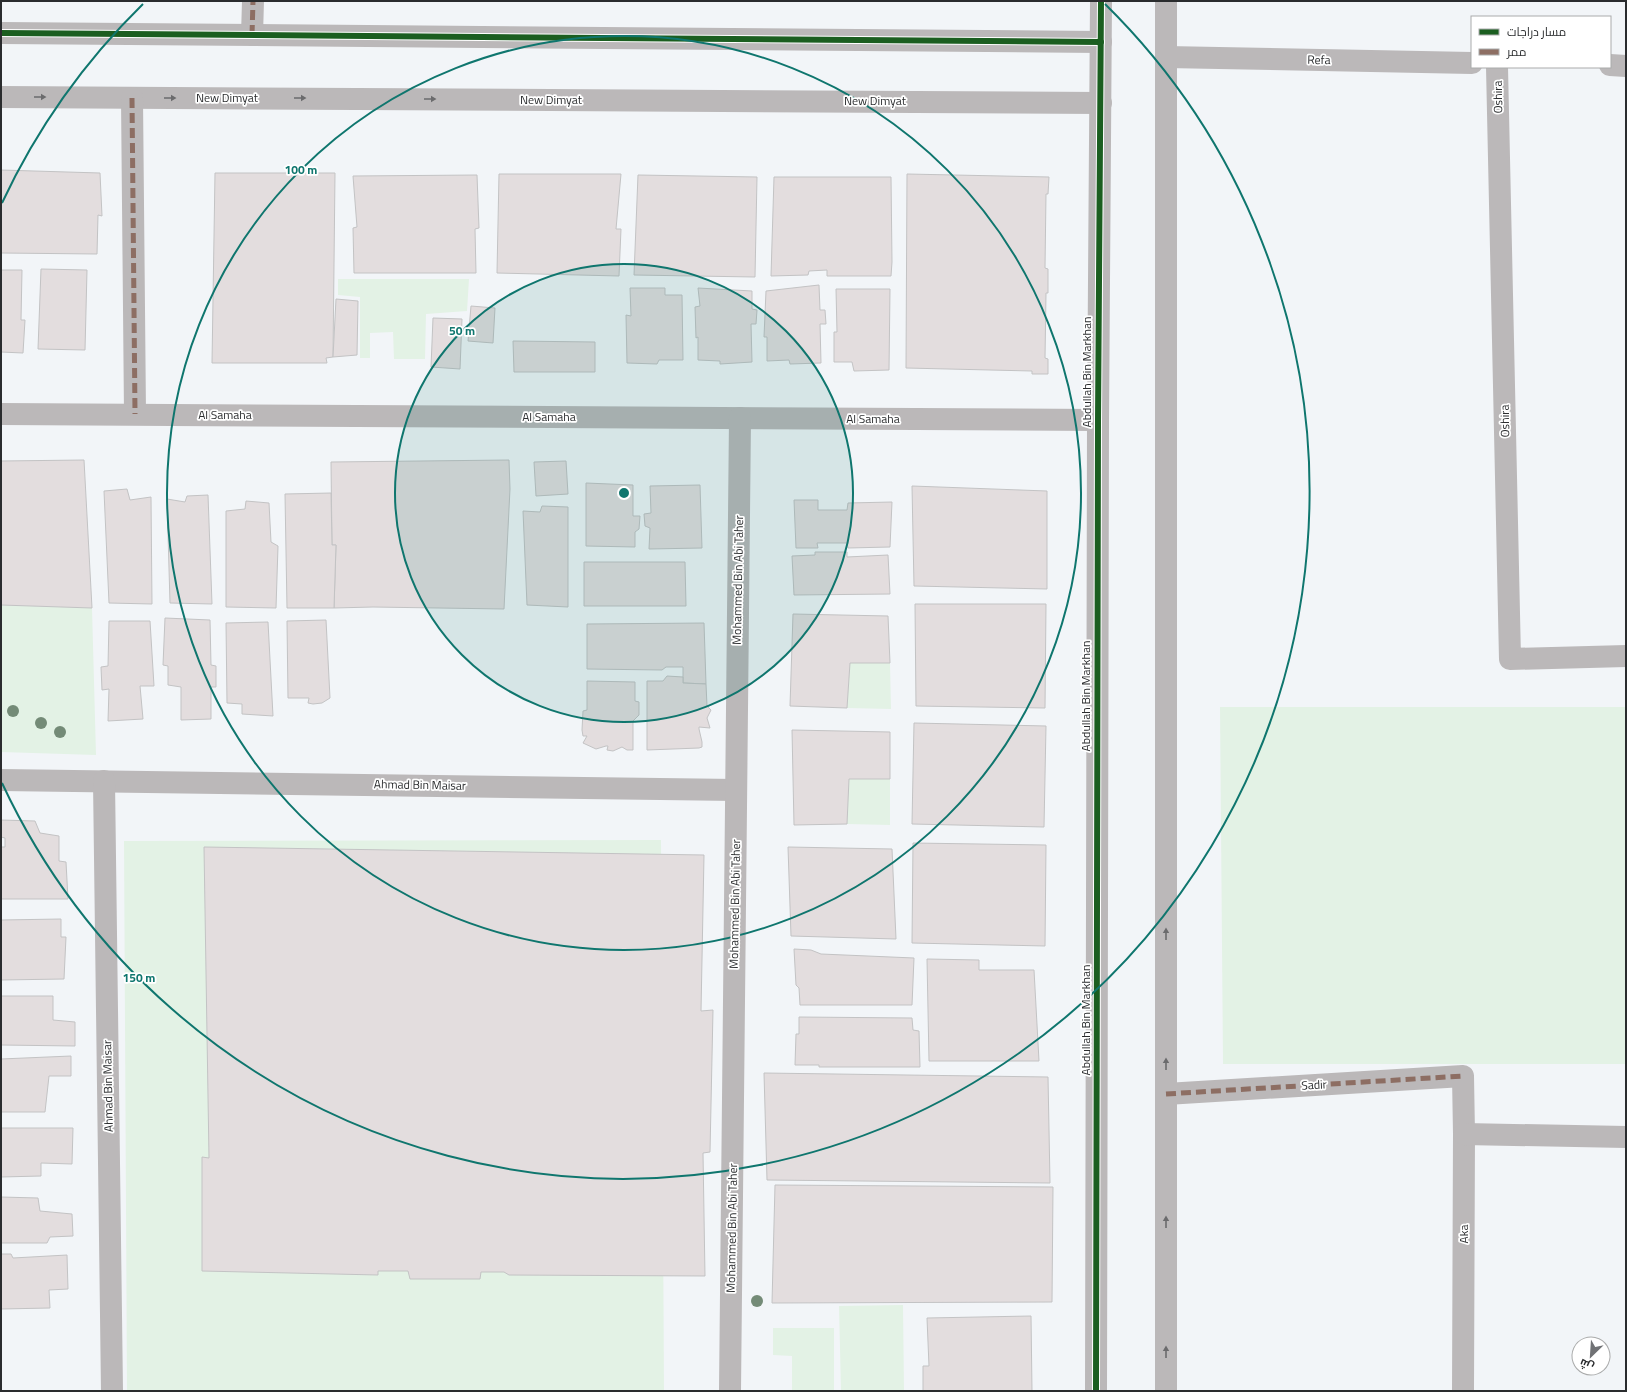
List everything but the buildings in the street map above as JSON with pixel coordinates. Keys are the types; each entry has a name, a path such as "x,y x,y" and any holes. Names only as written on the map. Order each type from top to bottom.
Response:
{"street":[{"path":"252,35 253,1"},
{"name":"Abdullah Bin Markhan","path":"1096,1391 1098,420 1101,1"},
{"path":"1166,1 1166,1391"},
{"path":"1,33 1101,42"},
{"name":"Refa","path":"1166,57 1471,63"},
{"path":"1611,65 1626,66"},
{"name":"Oshira","path":"1497,68 1510,659 1626,656"},
{"name":"New Dimyat","path":"1,97 1101,103"},
{"path":"132,98 135,414"},
{"name":"Al Samaha","path":"1,414 1098,420"},
{"name":"Mohammed Bin Abi Taher","path":"730,1391 740,418"},
{"name":"Ahmad Bin Maisar","path":"1,780 736,790"},
{"name":"Ahmad Bin Maisar","path":"104,781 112,1391"},
{"name":"Sadir","path":"1166,1094 1463,1076"},
{"name":"Aka","path":"1463,1076 1463,1391"},
{"path":"1464,1134 1626,1137"}],"green space":[{"path":"338,279 469,279 467,311 426,314 425,359 394,359 393,332 370,333 370,358 360,358 360,297 338,295"},
{"path":"1,605 92,608 96,755 1,752"},
{"path":"850,663 890,663 891,709 847,708"},
{"path":"1220,707 1626,707 1626,1064 1223,1064"},
{"path":"849,779 890,779 890,825 847,824"},
{"path":"661,840 664,1391 127,1391 124,841"},
{"path":"903,1305 904,1390 841,1391 839,1306"},
{"path":"773,1328 834,1328 834,1390 792,1390 792,1356 773,1355"}],"marked path":[{"path":"252,35 253,1"},
{"path":"132,98 135,414"},
{"path":"1166,1094 1463,1076"}],"cycle path":[{"path":"1096,1391 1098,420 1101,1"},
{"path":"1,33 1101,42"}]}
